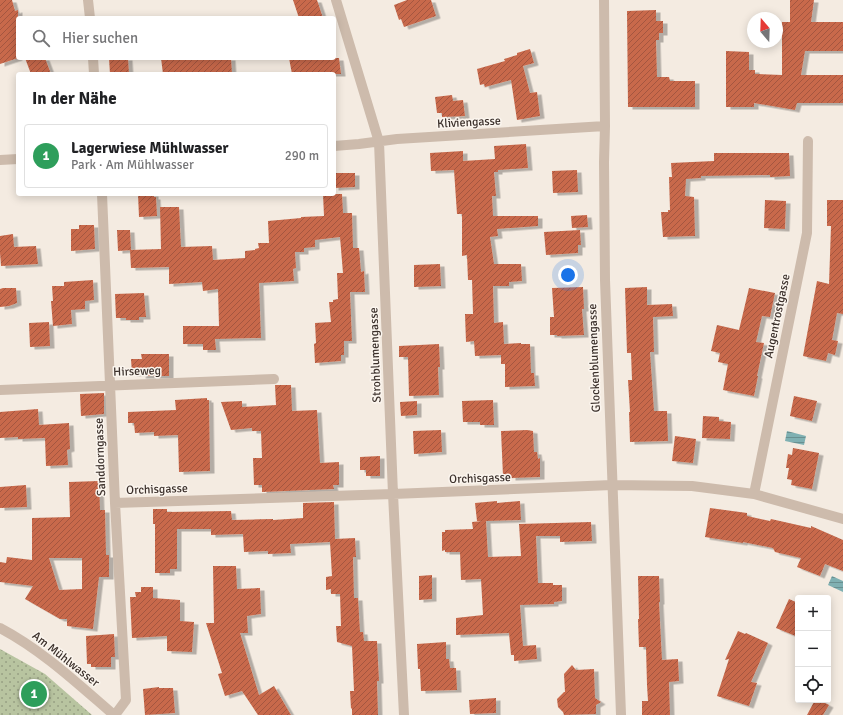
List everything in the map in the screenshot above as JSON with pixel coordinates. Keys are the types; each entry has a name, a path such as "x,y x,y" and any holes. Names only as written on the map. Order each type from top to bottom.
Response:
{"street":[{"path":"88,0 90,16"},
{"name":"Strohblumengasse","path":"336,0 379,142 393,494 404,715"},
{"name":"Glockenblumengasse","path":"604,0 605,280 621,715"},
{"path":"93,60 94,72"},
{"name":"Kliviengasse","path":"336,146 379,142 398,138 605,126"},
{"name":"Augentrostgasse","path":"754,494 807,233 808,141"},
{"path":"0,160 16,159"},
{"name":"Sanddorngasse","path":"102,196 115,503 126,700 115,715"},
{"name":"Hirseweg","path":"0,390 274,379"},
{"name":"Orchisgasse","path":"115,503 612,485 692,486 754,494 843,519"},
{"name":"Am Mühlwasser","path":"0,628 13,635 52,662 115,715"}],"green space":[{"path":"0,649 45,674 92,715 0,715"}],"water":[{"path":"787,431 806,436 804,445 785,441"},
{"path":"832,576 843,581 843,592 828,585"}],"building":[{"path":"0,0 12,0 15,11 18,10 18,16 16,16 16,59 0,64"},
{"path":"293,0 317,0 322,16 298,16"},
{"path":"407,0 431,0 436,16 404,27 401,19 399,20 394,5"},
{"path":"790,0 814,0 811,22 843,22 843,51 805,51 801,75 843,75 843,103 797,103 795,110 754,103 754,107 726,107 726,51 749,52 749,70 755,70 755,74 782,75 783,22 790,22"},
{"path":"656,10 656,21 663,21 663,33 659,33 659,40 656,40 657,77 669,77 670,81 695,81 695,107 628,107 627,11"},
{"path":"530,49 534,63 523,66 530,93 537,92 540,116 517,120 511,80 485,87 484,84 480,85 477,69 505,61 504,59"},
{"path":"336,58 339,58 341,74 336,74 336,72 292,72 289,60 336,60"},
{"path":"26,60 46,60 50,72 30,72"},
{"path":"109,60 128,60 129,72 110,72"},
{"path":"161,60 231,60 232,72 163,72"},
{"path":"452,95 453,101 463,100 465,116 442,117 442,113 437,113 435,97"},
{"path":"526,144 528,168 498,170 498,172 494,172 496,196 492,196 493,216 538,216 538,226 497,229 498,236 490,237 494,264 521,264 522,281 509,282 509,286 493,286 494,323 503,322 504,344 530,344 531,373 534,373 535,386 505,387 505,364 501,364 501,355 475,356 474,341 466,342 465,314 473,314 472,280 468,280 467,255 462,256 462,214 457,214 454,170 431,171 430,153 463,151 463,161 495,159 494,146"},
{"path":"714,153 789,153 790,176 701,176 701,178 686,179 685,196 694,197 695,236 663,237 661,212 668,212 668,210 670,210 669,177 672,177 671,163 714,161"},
{"path":"577,170 578,192 553,193 552,171"},
{"path":"336,173 355,173 355,187 336,188"},
{"path":"336,194 342,194 343,213 352,213 353,248 359,248 361,272 364,271 365,292 350,292 352,341 344,341 344,355 341,355 341,361 315,363 314,344 316,343 315,323 331,322 329,302 333,302 333,300 338,299 337,273 343,273 340,237 315,240 315,247 304,248 304,252 295,252 296,268 293,269 294,281 259,283 261,338 215,339 216,350 203,350 203,344 183,344 183,326 219,326 218,289 203,291 202,282 169,284 169,267 131,268 130,250 161,249 160,207 179,207 181,247 212,246 213,260 245,258 245,251 259,248 258,243 269,243 268,221 324,216 323,196 336,196"},
{"path":"138,196 156,197 157,216 139,217"},
{"path":"765,200 786,201 785,229 764,228"},
{"path":"827,200 843,200 843,314 837,313 832,340 838,341 835,355 828,353 826,361 803,356 817,281 829,284 831,226 827,226"},
{"path":"587,215 588,227 572,228 571,216"},
{"path":"79,225 94,225 95,249 71,251 71,229 79,229"},
{"path":"117,230 130,230 131,250 118,251"},
{"path":"580,230 581,245 578,245 578,253 546,255 544,232"},
{"path":"13,234 14,247 36,246 38,264 1,266 0,236"},
{"path":"440,264 441,286 414,287 414,265"},
{"path":"93,280 94,300 85,301 85,309 71,310 72,324 53,326 51,301 53,301 52,286 64,286 64,282"},
{"path":"583,287 584,309 582,309 584,335 550,335 550,317 554,317 552,288"},
{"path":"647,287 647,305 672,304 673,316 653,317 654,352 650,352 654,411 667,411 668,441 630,442 628,380 632,380 631,353 627,353 625,288"},
{"path":"16,288 17,303 0,307 0,289"},
{"path":"749,288 775,293 770,317 762,316 756,342 764,343 754,396 723,390 728,364 718,362 720,353 711,351 717,325 739,330"},
{"path":"144,293 146,317 139,317 139,320 116,318 115,294"},
{"path":"49,322 50,346 30,347 29,323"},
{"path":"439,344 439,395 409,396 408,357 399,357 399,346"},
{"path":"141,354 169,354 169,376 141,376 142,373 132,374 131,359 142,359"},
{"path":"275,385 291,385 292,411 317,410 320,463 339,462 339,485 333,485 334,489 262,492 262,485 254,485 253,458 262,458 261,431 252,431 252,428 231,430 221,402 242,401 242,407 276,405"},
{"path":"104,393 104,414 81,416 80,394"},
{"path":"794,396 817,401 812,421 790,416"},
{"path":"207,398 207,400 209,400 210,471 179,472 178,435 154,436 154,432 135,433 134,423 128,423 128,412 176,410 175,400"},
{"path":"493,400 494,425 480,425 480,422 463,422 462,401"},
{"path":"417,401 417,415 401,416 400,402"},
{"path":"38,409 39,425 69,423 70,449 67,450 68,465 46,466 45,438 0,438 0,412"},
{"path":"703,416 719,417 719,421 731,422 730,439 702,438"},
{"path":"441,430 442,452 414,454 413,431"},
{"path":"501,431 533,431 534,452 537,452 538,459 540,458 540,477 511,478 511,475 503,476"},
{"path":"675,436 696,439 693,463 672,461"},
{"path":"793,448 819,453 812,489 791,485 792,480 787,479 789,468 786,468 788,454 792,455"},
{"path":"380,456 380,476 366,476 366,470 360,470 360,457"},
{"path":"99,481 100,510 105,510 106,555 109,555 109,577 99,577 93,629 67,626 67,619 60,619 25,599 33,586 0,582 0,562 6,563 7,557 32,560 32,518 70,517 69,482","holes":["49,558 82,558 82,589 59,590"]},
{"path":"26,485 27,507 0,508 0,487"},
{"path":"497,501 497,503 520,501 521,520 486,521 488,557 521,556 519,524 591,522 592,541 560,542 560,536 536,536 538,583 553,583 553,585 562,585 562,601 554,602 554,604 520,605 523,646 536,645 537,659 514,661 514,655 511,655 509,633 456,635 456,618 483,615 481,579 461,580 460,552 442,551 442,532 445,532 445,530 473,529 472,522 482,521 477,521 475,503"},
{"path":"334,502 335,539 355,538 356,557 353,557 354,598 358,598 360,632 363,632 364,641 377,641 379,681 377,681 378,715 352,715 350,691 354,691 352,646 337,642 336,626 341,626 340,594 331,594 331,589 326,590 326,577 332,576 330,542 290,544 291,553 268,554 268,551 244,552 243,534 211,535 211,529 177,529 177,569 170,569 170,573 155,573 155,524 153,524 153,509 167,509 167,512 231,511 232,520 273,520 303,518 303,503"},
{"path":"710,508 747,513 747,516 770,521 771,519 811,528 811,526 843,540 843,571 825,564 820,576 797,567 801,558 775,552 773,548 705,537"},
{"path":"213,566 236,566 237,589 260,588 261,614 247,616 248,633 240,633 259,695 274,686 291,715 258,715 242,691 225,696 218,674 222,673 206,623 214,623"},
{"path":"432,575 432,599 419,600 419,576"},
{"path":"638,576 659,576 662,660 678,659 679,681 669,682 670,715 642,715 642,701 648,701 646,647 639,647"},
{"path":"141,587 153,587 153,598 180,600 180,621 194,622 192,652 167,651 167,636 132,638 130,597 136,597 135,592 141,592"},
{"path":"789,599 795,602 795,636 776,628"},
{"path":"738,631 768,643 751,682 757,683 749,706 717,696 729,659 725,660"},
{"path":"114,634 115,657 111,657 111,667 91,667 91,664 87,664 86,636"},
{"path":"446,642 446,659 449,659 450,668 456,668 457,690 421,691 417,644"},
{"path":"572,665 576,670 594,669 595,698 601,702 596,705 596,714 564,715 558,707 557,699 565,692 564,674"},
{"path":"159,687 173,688 175,713 145,715 143,689"},
{"path":"496,698 496,713 470,714 469,700"},
{"path":"813,703 825,703 829,705 823,715 807,715"}],"place":[{"name":"Lagerwiese Mühlwasser","path":"34,694"}]}
